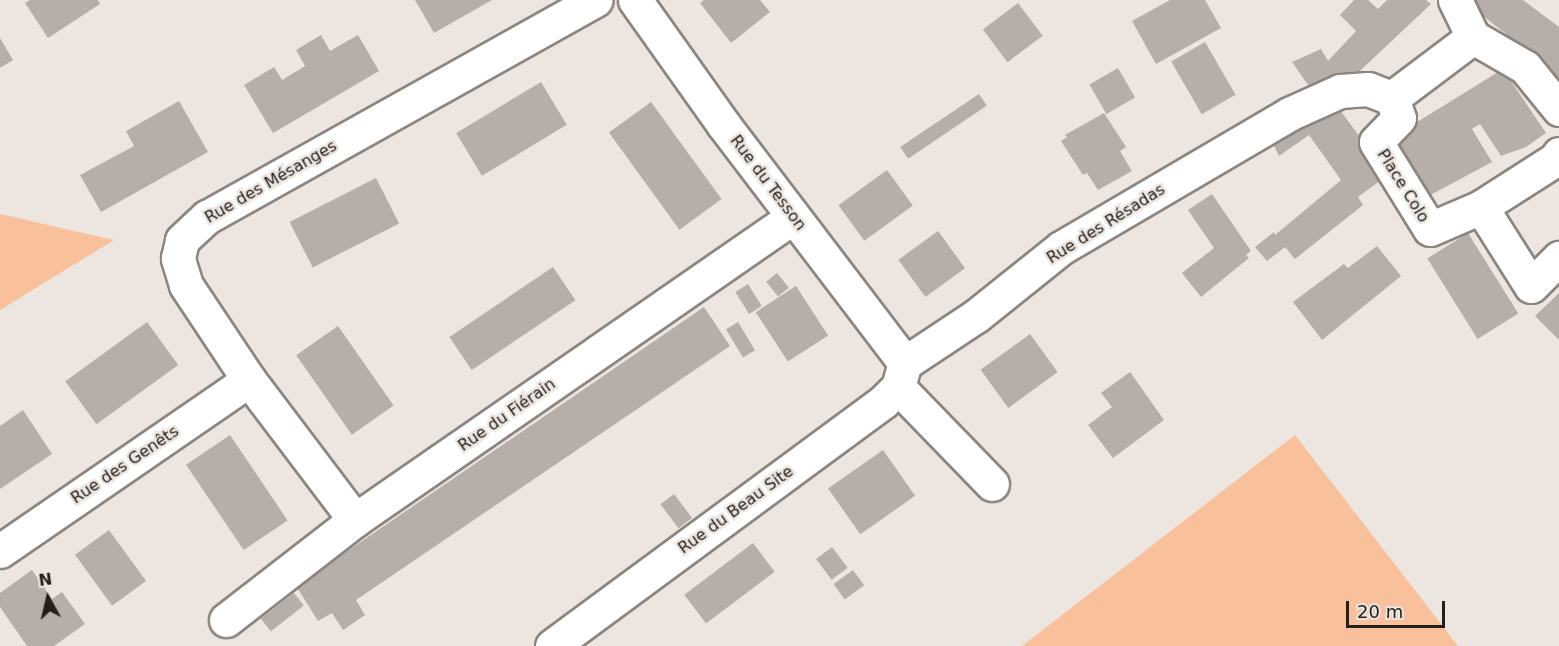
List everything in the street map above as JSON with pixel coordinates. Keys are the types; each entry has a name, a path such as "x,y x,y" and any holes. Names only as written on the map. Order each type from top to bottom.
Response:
{"street":[{"name":"Rue des Mésanges","path":"355,520 249,380 186,285 178,258 182,240 207,217 595,0"},
{"name":"Rue du Tesson","path":"635,0 793,217 902,375 992,483"},
{"path":"1455,0 1473,37 1525,67 1559,109"},
{"path":"1392,98 1473,37"},
{"name":"Rue des Résadas","path":"902,375 1061,248 1258,132 1340,92 1368,89 1392,98"},
{"name":"Place Colo","path":"1392,98 1399,118 1376,142 1430,229 1481,207 1556,159 1559,154"},
{"path":"1481,207 1531,286 1559,258"},
{"name":"Rue du Fiérain","path":"226,620 355,520 793,217"},
{"name":"Rue du Beau Site","path":"552,646 883,402 902,375"},
{"name":"Rue des Genêts","path":"0,551 249,380"}],"shaded area":[{"path":"0,214 114,240 0,310"},
{"path":"1295,435 1458,646 1022,646"}],"building":[{"path":"30,0 98,0 100,4 48,38 25,3"},
{"path":"415,0 492,0 434,33"},
{"path":"704,0 760,0 770,12 731,43 700,3"},
{"path":"1170,0 1205,0 1221,28 1156,64 1132,21"},
{"path":"1354,0 1368,0 1378,9 1387,0 1426,0 1431,4 1347,83 1317,98 1292,62 1321,49 1328,61 1356,31 1340,15"},
{"path":"1459,0 1523,0 1559,27 1559,79 1504,37 1506,34 1482,15 1480,18"},
{"path":"1018,3 1043,36 1008,62 983,29"},
{"path":"321,35 330,51 358,35 379,71 273,133 244,85 274,67 282,80 305,66 296,50"},
{"path":"0,38 13,60 0,68"},
{"path":"1205,42 1236,95 1202,114 1171,62"},
{"path":"1118,68 1135,97 1106,114 1089,84"},
{"path":"1503,69 1546,133 1526,147 1501,156 1480,124 1472,129 1492,162 1423,199 1388,140"},
{"path":"541,82 567,125 482,176 456,133"},
{"path":"979,94 987,106 908,159 900,147"},
{"path":"179,101 208,152 101,212 80,175 134,146 126,131"},
{"path":"651,102 722,199 679,230 609,133"},
{"path":"1334,102 1388,175 1358,197 1363,205 1295,259 1285,247 1267,261 1255,247 1274,232 1275,235 1341,180 1309,135 1279,156 1270,137"},
{"path":"1104,113 1126,147 1120,151 1132,171 1098,190 1087,173 1083,175 1061,141 1067,137 1065,135"},
{"path":"887,170 913,206 864,241 838,205"},
{"path":"376,178 399,223 313,267 290,222"},
{"path":"1212,194 1251,251 1246,255 1249,258 1201,297 1182,273 1214,248 1188,210"},
{"path":"938,231 965,268 925,297 898,260"},
{"path":"1468,233 1518,314 1478,339 1427,258"},
{"path":"1377,246 1401,276 1322,340 1293,302 1344,264 1348,268"},
{"path":"553,267 575,300 472,370 449,337"},
{"path":"777,273 789,288 778,297 766,282"},
{"path":"748,284 762,306 749,314 735,292"},
{"path":"796,286 828,335 788,362 756,312"},
{"path":"1559,293 1559,340 1535,316"},
{"path":"704,307 730,346 356,600 365,615 343,630 332,613 318,621 298,589 346,552"},
{"path":"147,322 178,365 96,424 65,381"},
{"path":"738,322 755,350 743,357 726,329"},
{"path":"338,326 394,405 352,435 296,355"},
{"path":"1030,334 1058,372 1008,408 981,370"},
{"path":"1130,372 1164,420 1113,458 1088,425 1112,407 1101,393"},
{"path":"23,410 52,454 0,489 0,426"},
{"path":"230,435 288,520 244,550 186,465"},
{"path":"883,450 915,496 860,534 828,488"},
{"path":"674,494 692,518 678,528 660,504"},
{"path":"109,530 146,581 112,606 75,555"},
{"path":"753,543 775,572 706,624 684,595"},
{"path":"832,547 848,568 832,580 816,559"},
{"path":"32,570 52,599 62,592 85,624 54,646 27,646 0,607 0,593"},
{"path":"853,570 864,585 845,599 834,584"},
{"path":"294,593 304,606 271,631 261,619"}]}
